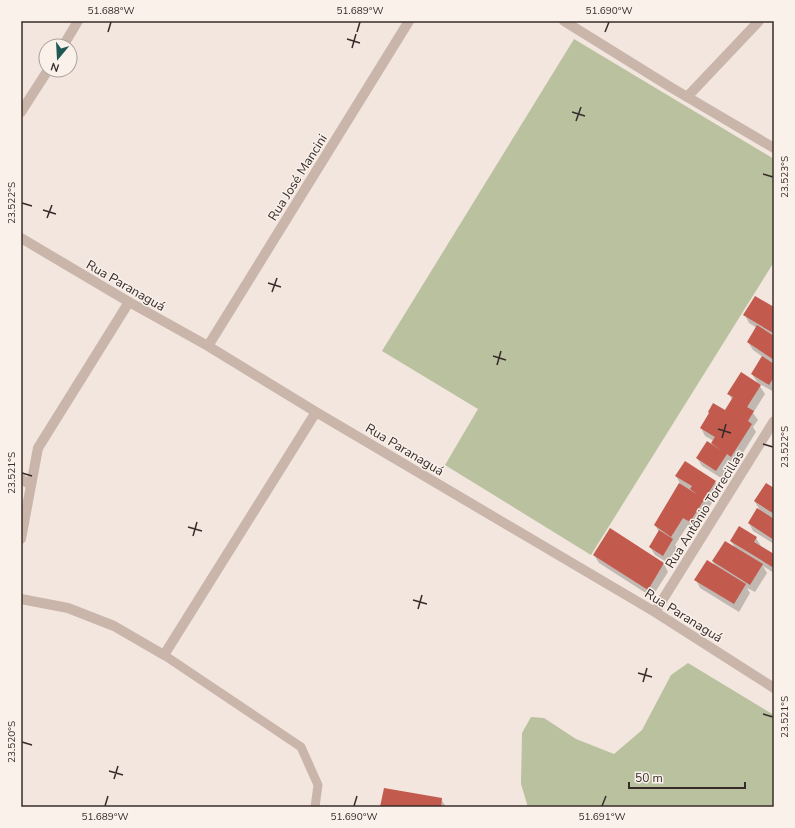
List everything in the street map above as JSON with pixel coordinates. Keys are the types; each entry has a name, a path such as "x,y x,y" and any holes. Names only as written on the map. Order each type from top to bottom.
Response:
{"street":[{"path":"68,38 78,21"},
{"name":"Rua José Mancini","path":"208,346 409,21"},
{"path":"564,21 774,148"},
{"path":"687,96 759,21"},
{"path":"21,112 43,78"},
{"name":"Rua Paranaguá","path":"22,240 208,346 316,412 655,612 774,688"},
{"path":"21,539 38,448 129,302"},
{"path":"21,599 68,608 114,626 164,655 316,412"},
{"name":"Rua Antônio Torrecillas","path":"655,612 774,421"},
{"path":"21,479 31,485"}],"lane":[{"path":"164,655 301,747 318,785 315,807"}],"green space":[{"path":"574,39 774,159 774,262 591,555 445,465 478,409 382,351"},
{"path":"688,663 774,715 774,807 528,807 521,784 522,733 531,717 544,718 576,739 614,754 642,730 671,675"}],"building":[{"path":"755,296 774,307 773,333 743,315"},
{"path":"757,325 774,336 774,360 747,342"},
{"path":"762,356 774,364 774,377 769,385 751,374"},
{"path":"741,372 761,385 747,407 754,411 748,421 752,424 731,457 727,454 716,471 696,458 707,441 722,451 711,443 715,437 700,428 713,403 725,410 733,397 727,394"},
{"path":"685,461 716,481 690,522 683,518 671,537 654,525 679,483 698,495 690,489 692,486 675,476"},
{"path":"766,483 774,488 774,514 754,501"},
{"path":"757,508 774,519 774,540 748,523"},
{"path":"739,526 757,537 754,542 774,554 774,568 730,541"},
{"path":"610,528 664,563 648,590 593,555"},
{"path":"659,530 673,539 663,556 649,547"},
{"path":"725,541 763,564 750,585 712,561"},
{"path":"707,560 746,584 734,604 694,580"},
{"path":"384,788 442,798 441,807 380,807"}]}
